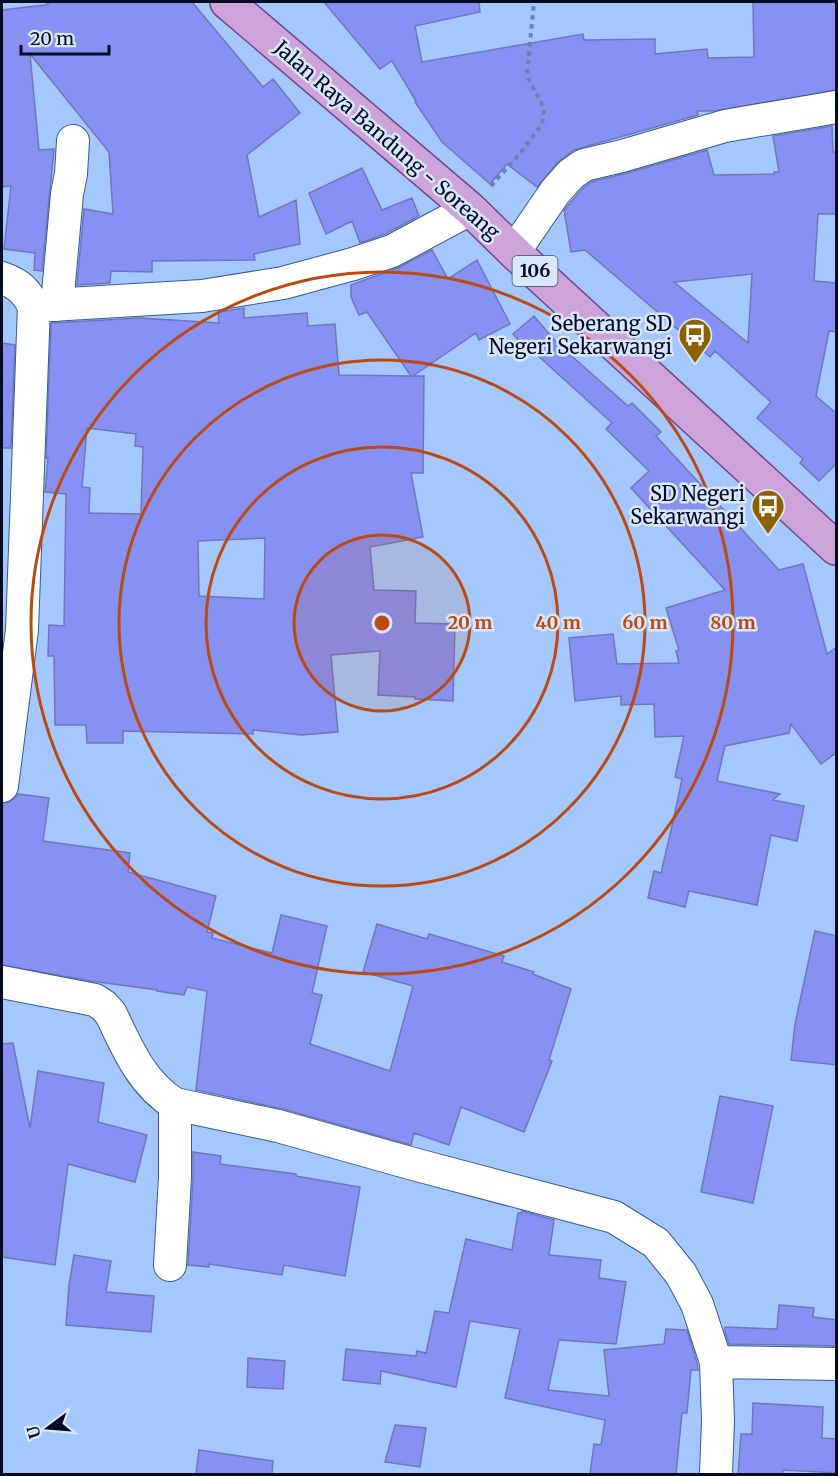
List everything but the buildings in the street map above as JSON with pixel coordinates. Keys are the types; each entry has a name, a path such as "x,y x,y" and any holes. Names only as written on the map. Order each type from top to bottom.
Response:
{"main road":[{"name":"Jalan Raya Bandung - Soreang","path":"226,2 470,209 837,548"}],"street":[{"path":"514,252 555,192 571,174 584,165 725,126 837,108"},
{"path":"2,786 22,630 46,306 71,174 74,141"},
{"path":"2,278 16,284 46,306 202,296 283,283 353,264 392,251 470,209"},
{"path":"2,982 95,1000 104,1006 111,1014 142,1073 153,1087 175,1104 278,1126 614,1217 656,1243 681,1274 697,1304 716,1362 718,1421 716,1474"},
{"path":"170,1265 175,1177 175,1104"},
{"path":"716,1362 837,1364"}],"path":[{"path":"470,209 524,150 542,124 544,111 527,74 534,2"}],"place":[{"name":"Seberang SD Negeri Sekarwangi","path":"695,364"},
{"name":"SD Negeri Sekarwangi","path":"768,535"}]}
